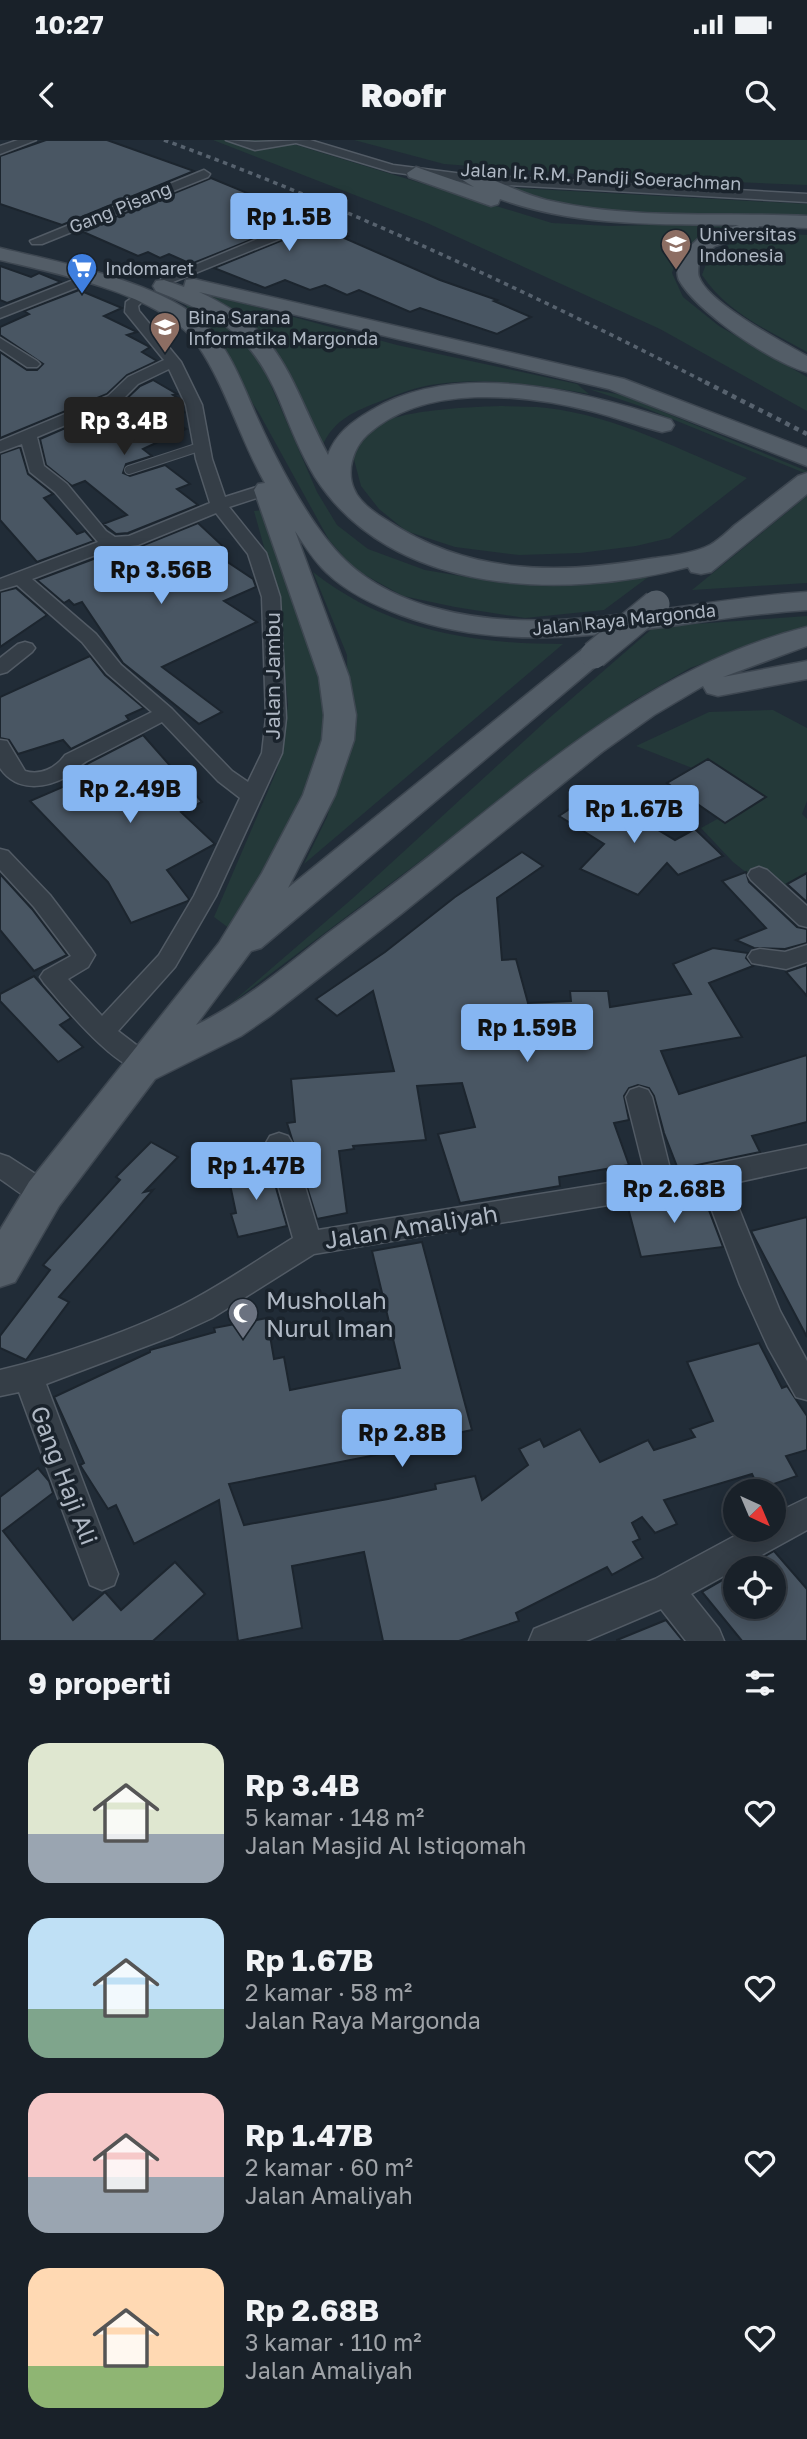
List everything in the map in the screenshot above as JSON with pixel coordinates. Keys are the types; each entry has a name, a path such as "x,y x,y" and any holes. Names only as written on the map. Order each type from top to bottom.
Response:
{"main road":[{"path":"416,173 494,202 558,219 671,222 712,218"},
{"path":"471,179 515,199 570,212 807,223"},
{"path":"807,223 764,225 723,235 694,252 687,265 689,281 708,304 742,328 807,365"},
{"path":"12,235 112,266 213,308 254,337 268,354 323,469 342,497 370,525 397,542 435,558 495,572 542,577 594,576 646,570 719,551"},
{"name":"Jalan Raya Margonda","path":"0,254 139,296 179,315 206,340 254,439 330,562 368,590 437,618 497,628 550,630 703,610 807,601"},
{"path":"112,266 616,384 807,458"},
{"path":"232,952 804,483 689,434 611,408 533,393 482,391 419,399 369,421 351,437 340,455 336,475 342,497"},
{"path":"5,1261 44,1194 232,952 279,873 308,816 338,740 340,715 334,677 266,489 254,439"},
{"path":"140,1068 228,1026 257,1006 597,740 670,692 727,664 807,636"},
{"path":"551,775 681,699 741,681 807,670"}],"street":[{"path":"0,150 30,140"},
{"path":"232,140 255,146 296,140"},
{"name":"Jalan Ir. R.M. Pandji Soerachman","path":"296,140 416,173 471,179 807,198"},
{"name":"Jalan Ir. R.M. Pandji Soerachman","path":"331,140 396,158 499,173 738,184 807,190"},
{"name":"Gang Pisang","path":"37,241 204,174"},
{"path":"152,275 277,235"},
{"path":"0,314 86,279"},
{"path":"0,447 114,399 122,388 137,376 173,362 132,312 131,305 139,296"},
{"path":"0,342 32,364"},
{"name":"Jalan Jambu","path":"102,1032 167,961 205,896 272,753 276,718 271,597 257,552 219,506 194,405 173,362"},
{"path":"28,435 36,468 61,488 100,535 111,543"},
{"path":"0,585 111,543 132,541 266,489"},
{"path":"19,577 89,638 114,669 165,713 225,776 252,796"},
{"path":"0,668 25,648"},
{"path":"0,746 6,771 23,781 32,782 65,770 72,760 165,713"},
{"path":"5,867 83,954 80,961 52,977 102,1032 140,1068"},
{"path":"759,875 807,919"},
{"path":"760,957 786,961 807,953"},
{"path":"639,1097 661,1185"},
{"path":"279,1143 308,1243"},
{"name":"Jalan Amaliyah","path":"14,1380 107,1350 192,1313 308,1243 713,1177 807,1156"},
{"path":"0,1165 44,1194"},
{"path":"713,1177 764,1304 794,1368 807,1387"},
{"name":"Gang Haji Ali","path":"14,1380 102,1574"},
{"path":"546,1641 667,1590 807,1513"},
{"path":"667,1590 707,1641"}],"lane":[{"path":"129,470 202,446"}],"green space":[{"path":"213,140 280,140 552,223 610,226 770,222 704,237 678,253 672,273 683,297 719,326 807,377 807,411 660,329 427,223"},
{"path":"354,140 807,140 807,185 615,177 444,164"},
{"path":"498,187 807,204 807,216 586,214"},
{"path":"790,234 807,235 807,352 736,310 723,300 702,275 709,259 725,247 746,240"},
{"path":"175,285 397,345 577,384 589,394 494,382 430,385 399,394 350,415 336,425 321,449 272,350"},
{"path":"185,300 238,331 262,365 317,492 337,525 368,549 425,570 496,582 561,584 651,575 604,610 525,618 403,596 354,569 329,540 259,413 227,364 190,320"},
{"path":"589,389 622,395 807,471 807,474 640,406"},
{"path":"503,406 547,408 598,419 649,436 747,478 670,538 636,546 580,553 519,555 455,547 406,531 379,509 361,486 352,452 367,432 380,423 433,410"},
{"path":"807,496 807,583 692,590"},
{"path":"263,510 317,670 325,716 315,779 230,929 214,917 277,770 288,705 277,594 254,511"},
{"path":"313,572 370,608 431,630 496,641 563,644 304,864 327,817 348,744 347,655"},
{"path":"807,616 807,626 690,668 633,701 229,1005 353,898 547,720 654,627"},
{"path":"773,710 807,728 807,801 802,814 807,819 807,878 771,892 733,862 701,828 761,795 636,746 709,712"}],"building":[{"path":"46,140 107,140 194,171 62,225 0,204 0,156"},
{"path":"211,178 326,226 348,236 344,238 440,280 497,300 494,301 531,317 497,334 420,308 410,312 359,290 347,295 325,285 310,290 285,280 265,288 214,268 283,240 287,234 278,229 191,264 169,254 160,258 148,252 138,256 81,231"},
{"path":"0,266 31,277 39,273 61,282 7,303 0,300"},
{"path":"79,290 122,308 104,316 137,332 127,335 150,347 142,352 157,361 127,375 107,394 0,438 0,352 27,370 37,370 43,364 0,335 0,327 29,314 24,311"},
{"path":"153,380 177,394 173,395 181,400 169,405 185,412 168,420 186,429 143,449 152,456 126,464 123,473 130,476 165,465 190,484 177,489 198,505 128,533 116,534 103,524 127,515 85,481 72,486 46,465 40,439 121,404 140,386"},
{"path":"20,447 28,474 53,494 44,498 77,534 85,531 94,541 37,562 0,520 0,454"},
{"path":"198,523 228,551 217,555 253,579 256,587 224,601 257,622 162,667 222,712 199,724 123,663 82,602 74,605 69,600 64,603 37,580 115,551 139,547"},
{"path":"16,588 47,615 0,647 0,592"},
{"path":"90,656 105,675 144,708 126,716 129,720 71,749 63,740 18,754 9,740 0,738 0,697"},
{"path":"143,735 202,802 181,812 215,844 167,870 188,901 131,923 108,882 30,801 93,774 85,765"},
{"path":"708,759 766,797 725,823 667,783"},
{"path":"595,792 675,840 695,829 723,856 678,875 667,863 638,895 580,869 604,844 559,816"},
{"path":"522,852 543,866 497,898 502,960 516,959 528,1003 571,1001 570,991 608,991 610,1007 691,994 673,964 713,948 748,953 746,958 753,966 709,983 742,1037 661,1051 679,1094 807,1055 807,1122 752,1136 760,1152 678,1169 654,1096 649,1088 638,1085 629,1088 624,1096 629,1120 614,1123 629,1165 559,1177 560,1186 460,1203 438,1134 475,1127 462,1083 417,1086 426,1140 353,1146 354,1149 339,1151 347,1213 317,1219 287,1123 295,1122 291,1079 394,1071 373,991 337,1016 316,999 385,952 455,897"},
{"path":"746,872 749,882 797,927 807,929 807,943 785,949 754,948 736,940 766,928 722,881"},
{"path":"807,873 807,902 787,884"},
{"path":"0,874 32,909 67,955 34,971 0,930"},
{"path":"807,965 807,996 786,972"},
{"path":"34,976 71,1018 60,1025 83,1047 58,1062 0,1001 0,994"},
{"path":"151,1142 178,1157 144,1192 153,1190 59,1297 69,1302 26,1360 0,1348 0,1336 50,1270 43,1265 120,1180 116,1177"},
{"path":"270,1167 287,1226 238,1237 231,1214 236,1213 228,1175"},
{"path":"702,1192 723,1247 641,1257 627,1204"},
{"path":"807,1217 807,1337 751,1231"},
{"path":"422,1242 472,1430 390,1447 391,1452 229,1484 244,1525 436,1489 435,1484 475,1476 482,1500 528,1465 519,1449 540,1439 544,1447 580,1429 600,1462 648,1440 654,1450 695,1437 690,1429 713,1421 687,1362 759,1343 782,1388 787,1386 807,1416 807,1450 786,1456 797,1476 786,1480 754,1479 752,1474 723,1479 723,1483 664,1500 677,1524 655,1533 642,1517 632,1523 640,1539 633,1542 643,1558 612,1575 607,1567 516,1613 519,1621 459,1641 383,1641 364,1552 292,1566 302,1628 238,1641 219,1500 134,1544 116,1505 108,1509 80,1465 84,1463 54,1397 150,1350 215,1332 214,1328 267,1318 274,1359 284,1357 290,1390 400,1368 372,1251"},
{"path":"38,1468 49,1481 53,1493 3,1531 73,1620 105,1592 121,1610 175,1562 205,1594 153,1641 0,1641 0,1497"},
{"path":"774,1551 778,1556 765,1556"},
{"path":"786,1565 807,1589 807,1641 742,1641 724,1619 786,1619"},
{"path":"723,1580 723,1618 702,1592"},
{"path":"666,1620 683,1641 617,1641 617,1640"}],"railway":[{"path":"164,140 303,194 440,254 705,382"},
{"path":"705,382 709,384"},
{"path":"705,382 807,434"}],"place":[{"name":"Universitas Indonesia","path":"676,271"},
{"name":"Indomaret","path":"82,295"},
{"name":"Bina Sarana Informatika Margonda","path":"165,354"},
{"name":"Mushollah Nurul Iman","path":"243,1340"}]}
